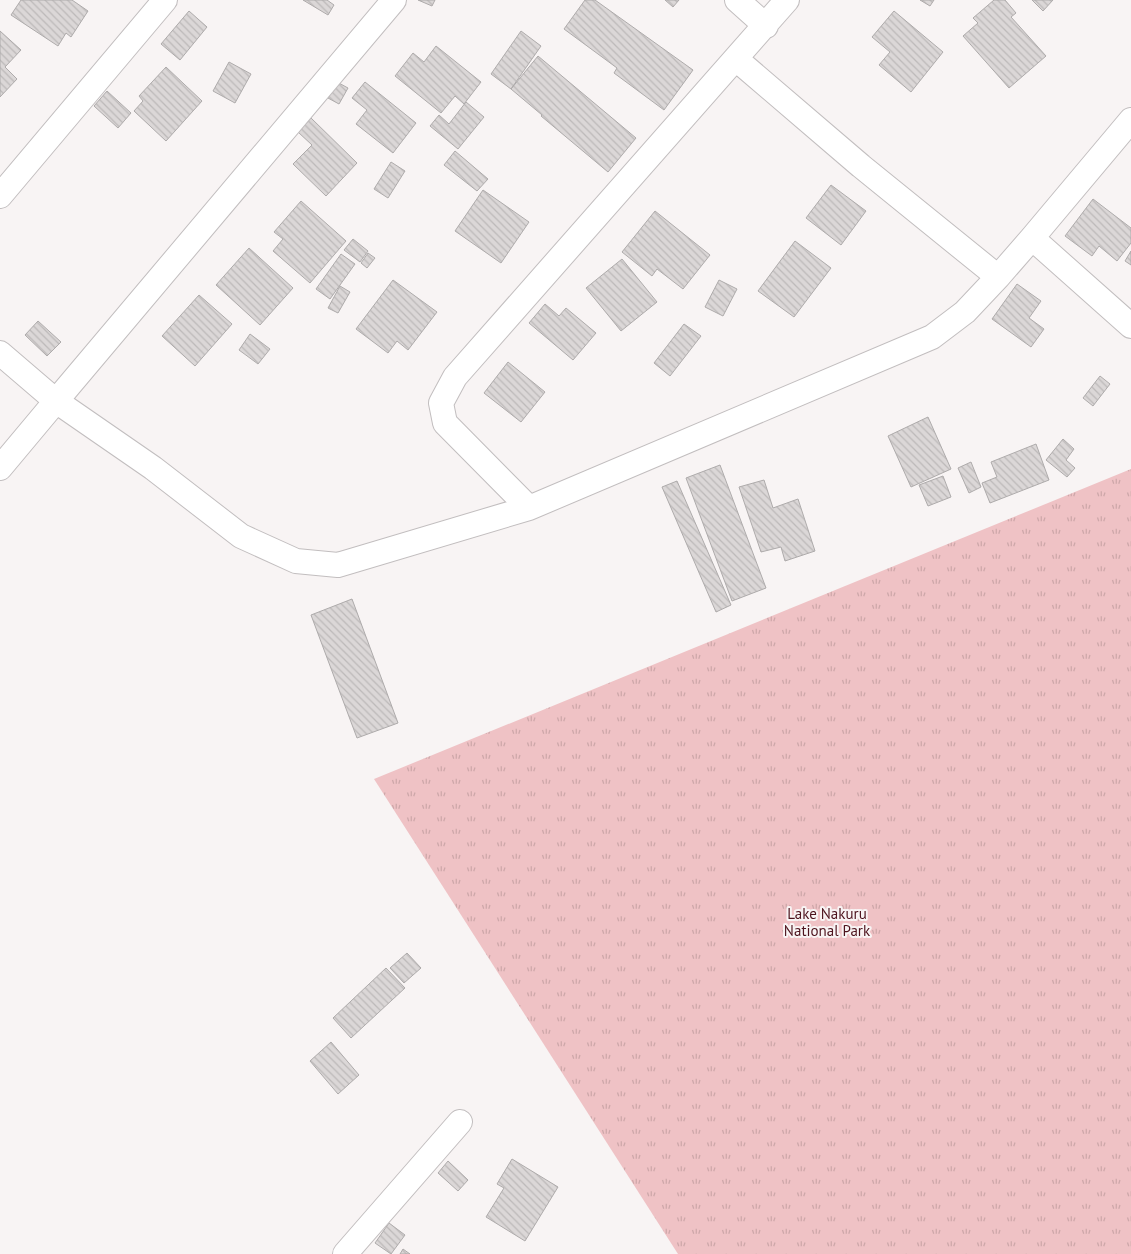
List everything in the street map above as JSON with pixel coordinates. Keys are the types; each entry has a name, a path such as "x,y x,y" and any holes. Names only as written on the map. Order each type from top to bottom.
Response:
{"street":[{"path":"0,196 165,0"},
{"path":"0,468 394,0"},
{"path":"736,0 766,26"},
{"path":"529,508 445,424 441,403 448,388 454,377 788,0"},
{"path":"736,59 861,166 998,277"},
{"path":"0,353 56,401 153,468 240,536 296,561 338,565 529,508 932,337 965,312 998,277 1131,120"},
{"path":"1032,238 1131,326"},
{"path":"345,1254 460,1122"}],"green space":[{"name":"Lake Nakuru National Park","path":"1131,469 1131,1254 678,1254 374,779"}],"building":[{"path":"21,0 72,0 88,11 71,37 66,33 58,46 11,15"},
{"path":"303,0 327,0 334,5 328,15"},
{"path":"418,0 435,0 432,6"},
{"path":"585,0 595,0 693,70 664,110 614,73 617,68 564,29"},
{"path":"665,0 679,0 673,7"},
{"path":"920,0 934,0 930,6"},
{"path":"994,0 1005,0 1016,13 1011,17 1046,56 1009,88 963,36 978,23 973,18"},
{"path":"1032,0 1053,0 1043,11"},
{"path":"189,11 207,27 180,60 161,44"},
{"path":"894,11 943,52 911,92 879,65 890,52 872,37"},
{"path":"0,31 21,50 5,67 17,79 0,97"},
{"path":"521,31 541,46 511,89 491,74"},
{"path":"436,46 481,82 464,104 455,96 441,113 395,76 413,53 424,62"},
{"path":"538,56 636,138 608,172 511,89"},
{"path":"229,62 251,74 235,103 213,91"},
{"path":"166,67 202,101 166,141 134,111 143,101 139,96"},
{"path":"337,82 348,88 339,104 328,98"},
{"path":"365,82 416,123 393,153 356,124 367,110 352,98"},
{"path":"107,91 131,113 118,128 94,106"},
{"path":"466,102 484,117 458,149 430,126 439,115 449,124"},
{"path":"311,118 357,163 326,196 293,164 312,145 298,132"},
{"path":"455,151 488,179 477,191 444,165"},
{"path":"391,162 405,171 388,198 374,189"},
{"path":"831,185 866,211 841,245 806,218"},
{"path":"483,190 529,222 501,263 455,231"},
{"path":"1093,199 1131,228 1131,243 1117,261 1099,246 1092,256 1065,236"},
{"path":"301,201 346,241 310,283 273,251 283,239 274,232"},
{"path":"655,211 710,255 683,289 657,269 652,276 622,252"},
{"path":"353,239 368,251 360,262 344,250"},
{"path":"795,241 831,268 794,317 758,291"},
{"path":"249,248 293,288 260,325 216,285"},
{"path":"1131,251 1131,265 1125,261"},
{"path":"368,253 375,258 367,268 361,263"},
{"path":"341,254 355,264 330,299 316,289"},
{"path":"622,259 657,302 621,331 586,288"},
{"path":"393,280 437,312 408,350 397,341 388,353 356,329"},
{"path":"719,280 737,289 723,316 705,307"},
{"path":"1017,284 1041,301 1029,318 1044,329 1031,347 992,319"},
{"path":"340,286 350,292 338,313 328,308"},
{"path":"199,295 232,324 195,366 162,336"},
{"path":"545,304 559,316 566,308 596,333 573,360 529,323"},
{"path":"38,321 61,342 47,356 25,335"},
{"path":"684,324 701,336 670,376 654,363"},
{"path":"250,334 270,349 258,364 239,350"},
{"path":"508,362 545,392 521,422 484,393"},
{"path":"1100,376 1110,384 1093,406 1083,398"},
{"path":"928,417 951,469 911,487 888,436"},
{"path":"1063,439 1074,449 1066,460 1075,468 1067,477 1046,460"},
{"path":"1036,444 1049,480 990,503 982,483 997,477 991,462"},
{"path":"971,462 981,487 969,493 958,468"},
{"path":"720,465 766,588 732,601 686,478"},
{"path":"943,476 951,497 928,506 919,485"},
{"path":"764,480 773,508 798,499 815,551 785,561 781,547 761,552 739,487"},
{"path":"677,481 731,605 716,612 662,487"},
{"path":"352,599 398,723 357,738 311,615"},
{"path":"407,953 421,968 404,983 390,968"},
{"path":"386,968 405,988 351,1038 333,1018"},
{"path":"331,1042 359,1075 338,1094 310,1061"},
{"path":"512,1159 558,1187 525,1241 486,1217 504,1188 497,1184"},
{"path":"448,1161 468,1180 458,1191 438,1173"},
{"path":"389,1223 405,1235 391,1254 375,1243"},
{"path":"403,1249 410,1254 400,1254"}]}
